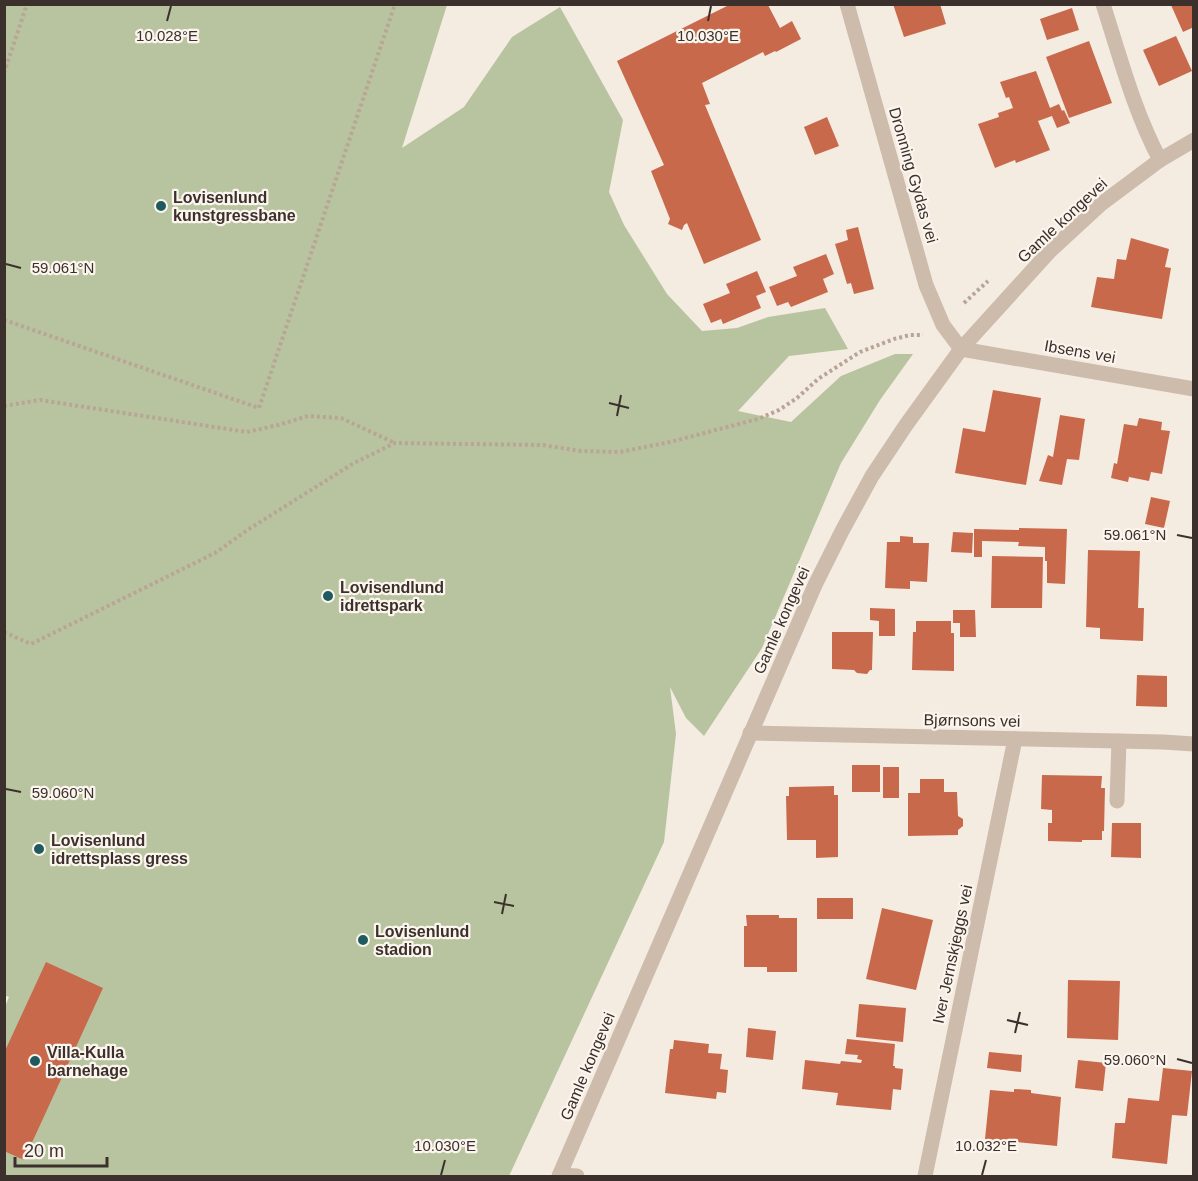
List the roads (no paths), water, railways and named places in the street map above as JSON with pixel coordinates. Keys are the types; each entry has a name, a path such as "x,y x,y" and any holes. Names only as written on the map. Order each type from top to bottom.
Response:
{"street":[{"name":"Dronning Gydas vei","path":"847,4 926,285 943,325 961,349"},
{"path":"1103,4 1149,140 1160,160"},
{"name":"Gamle kongevei","path":"559,1176 815,585 872,476 961,349 1050,251 1101,204 1160,160 1194,140"},
{"name":"Ibsens vei","path":"961,349 1194,390"},
{"name":"Bjørnsons vei","path":"750,733 1194,744"},
{"name":"Iver Jernskjeggs vei","path":"925,1176 1015,738"},
{"path":"1118,801 1119,741"},
{"path":"559,1176 577,1176"}],"place":[{"name":"Lovisenlund kunstgressbane","path":"161,206"},
{"name":"Lovisendlund idrettspark","path":"328,596"},
{"name":"Lovisenlund idrettsplass gress","path":"39,849"},
{"name":"Lovisenlund stadion","path":"363,940"},
{"name":"Villa-Kulla barnehage","path":"35,1061"}]}
